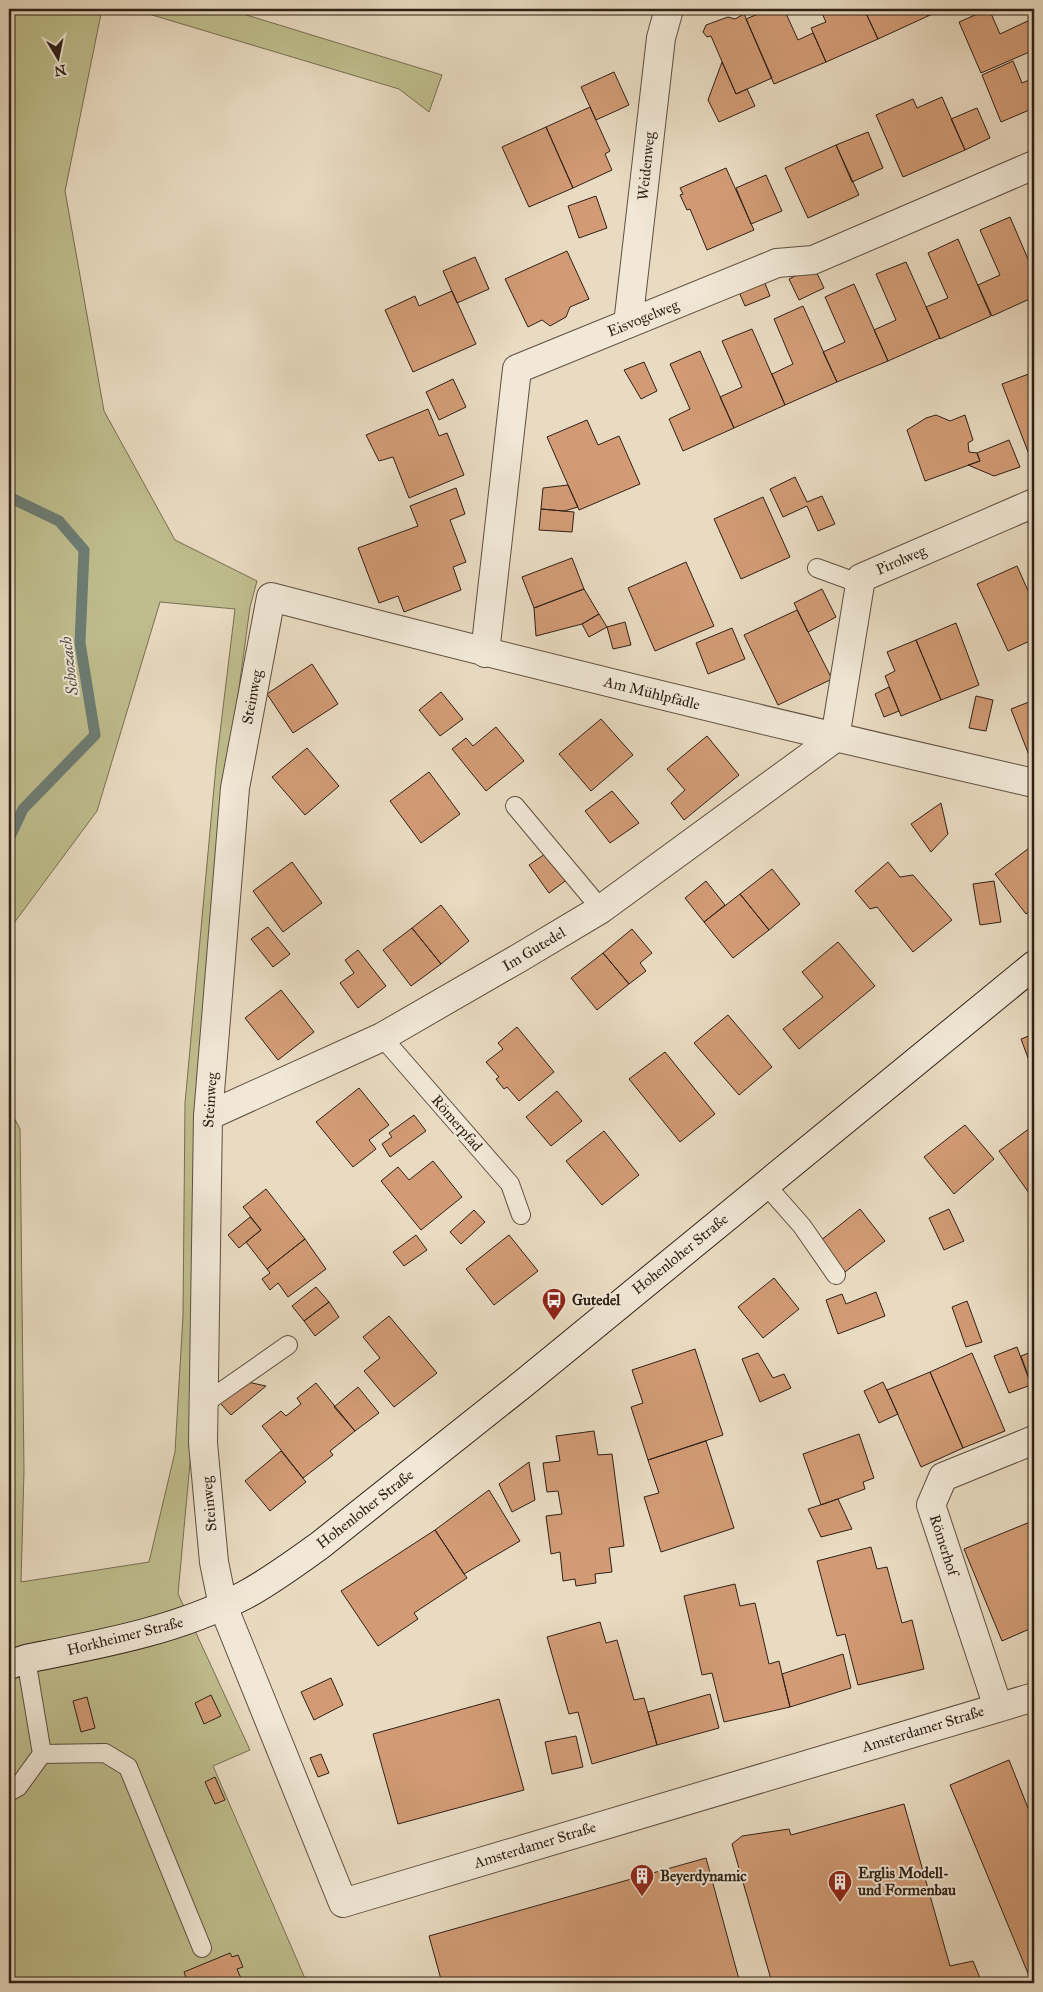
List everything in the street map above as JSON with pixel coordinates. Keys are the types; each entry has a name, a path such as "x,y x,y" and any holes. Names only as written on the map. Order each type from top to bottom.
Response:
{"street":[{"name":"Weidenweg","path":"628,324 660,38 669,9"},
{"name":"Eisvogelweg","path":"485,653 517,369 777,263 813,260 1034,165"},
{"name":"Pirolweg","path":"835,738 861,578 1034,503"},
{"name":"Am Mühlpfädle","path":"271,597 485,653 835,738 1034,783"},
{"name":"Steinweg","path":"223,1606 214,1562 203,1443 208,1116 235,788 271,597"},
{"name":"Im Gutedel","path":"208,1116 382,1037 601,909 835,738"},
{"name":"Hohenloher Straße","path":"223,1606 267,1582 319,1546 524,1383 1034,965"},
{"name":"Römerhof","path":"998,1707 931,1505 943,1477 1034,1440"},
{"name":"Horkheimer Straße","path":"14,1661 162,1629 223,1606"},
{"name":"Amsterdamer Straße","path":"223,1606 343,1902 1034,1697"}],"lane":[{"path":"817,568 861,584"},
{"path":"515,806 601,909"},
{"name":"Römerpfad","path":"382,1037 510,1184 521,1215"},
{"path":"765,1184 802,1226 836,1275"},
{"path":"205,1403 288,1345"},
{"path":"14,1661 42,1754"},
{"path":"42,1754 105,1752 128,1767 202,1948"},
{"path":"9,1792 18,1787 42,1754"}],"shaded area":[{"path":"9,9 102,9 65,191 104,411 175,540 257,581 250,607 226,784 207,960 199,1105 192,1441 178,1594 250,1750 213,1766 307,1983 9,1983 9,1108 20,1129 24,1471 21,1582 149,1562 175,1452 183,1316 185,1103 216,766 235,609 160,602 97,811 11,927 9,935"},
{"path":"132,9 227,9 442,75 429,112 399,89"}],"building":[{"path":"770,9 784,9 798,40 813,33 826,62 774,84 746,19"},
{"path":"820,9 864,9 878,39 826,62 811,28 826,22"},
{"path":"864,9 925,9 928,16 878,39"},
{"path":"925,9 947,9 928,16"},
{"path":"989,9 1000,34 1034,18 1034,50 981,73 959,22"},
{"path":"744,14 772,78 736,94 711,36 707,37 703,32 706,25 728,17 735,19"},
{"path":"1013,61 1022,83 1034,78 1034,108 1001,122 982,75"},
{"path":"722,62 736,94 747,89 755,106 719,122 708,100"},
{"path":"614,72 629,105 596,120 581,87"},
{"path":"942,97 965,150 903,177 876,115 913,99 917,108"},
{"path":"590,107 610,151 605,154 612,170 573,188 546,127"},
{"path":"977,108 990,138 965,150 951,119"},
{"path":"546,127 573,188 529,207 502,147"},
{"path":"868,132 883,168 852,182 836,145"},
{"path":"836,145 859,195 808,218 785,168"},
{"path":"726,168 754,230 707,250 690,209 687,210 680,195 683,194 680,188"},
{"path":"766,175 782,211 751,224 736,188"},
{"path":"596,196 607,228 579,238 568,206"},
{"path":"1010,217 1034,273 1034,297 992,316 978,285 1000,275 980,230"},
{"path":"958,239 991,316 940,339 926,307 948,298 928,253"},
{"path":"567,251 589,299 570,307 566,317 550,326 542,320 528,327 505,279"},
{"path":"475,257 489,289 457,303 443,271"},
{"path":"1034,260 1034,272 1030,262"},
{"path":"906,262 940,338 888,361 874,330 896,320 876,274"},
{"path":"814,267 824,288 799,300 789,279"},
{"path":"764,281 770,296 745,306 739,292"},
{"path":"854,284 888,361 837,382 823,352 845,342 825,297"},
{"path":"452,291 476,344 413,372 385,310 415,296 419,306"},
{"path":"803,306 837,382 785,405 772,374 793,364 774,319"},
{"path":"752,329 785,405 734,428 720,397 742,387 722,341"},
{"path":"700,351 734,428 683,451 669,419 690,409 670,364"},
{"path":"644,362 657,391 641,399 624,370"},
{"path":"1034,372 1034,455 1030,457 1002,384"},
{"path":"453,379 466,407 439,420 426,392"},
{"path":"428,409 439,436 447,433 464,475 409,498 393,457 379,461 366,435"},
{"path":"936,415 950,421 965,415 973,440 968,443 969,452 977,453 980,461 925,481 907,430 926,418"},
{"path":"587,420 598,445 619,436 640,484 579,510 547,437"},
{"path":"1009,440 1020,467 994,476 968,465 980,461 977,453"},
{"path":"795,477 807,502 822,496 835,524 818,531 807,506 783,517 770,489"},
{"path":"568,485 578,507 564,511 541,509 543,488"},
{"path":"456,488 465,514 450,520 466,562 453,567 461,590 404,612 398,596 379,603 358,548 418,526 410,506"},
{"path":"763,497 790,557 741,579 714,519"},
{"path":"541,509 574,512 572,532 539,530"},
{"path":"572,558 584,589 534,608 522,577"},
{"path":"686,562 714,626 655,651 628,588"},
{"path":"1017,566 1034,604 1034,639 1008,651 977,584"},
{"path":"584,589 599,614 582,624 536,636 534,608"},
{"path":"822,589 836,617 808,632 794,603"},
{"path":"797,610 832,679 778,705 744,635"},
{"path":"599,614 607,627 589,637 582,624"},
{"path":"625,622 631,645 613,649 607,627"},
{"path":"956,623 979,685 941,700 916,640"},
{"path":"732,628 745,659 708,674 696,643"},
{"path":"916,640 941,700 901,716 885,676 895,671 887,652"},
{"path":"312,664 338,704 293,733 267,694"},
{"path":"889,687 899,711 884,717 875,694"},
{"path":"441,692 463,719 440,736 419,710"},
{"path":"976,696 993,700 986,731 969,728"},
{"path":"1034,700 1034,762 1032,763 1011,709"},
{"path":"601,719 633,755 591,791 559,754"},
{"path":"496,727 524,761 486,791 452,749 466,738 473,746"},
{"path":"707,736 739,775 684,820 671,803 685,790 667,769"},
{"path":"307,748 339,786 305,815 272,777"},
{"path":"429,772 460,814 421,843 390,801"},
{"path":"612,791 639,823 610,843 585,811"},
{"path":"941,803 948,834 931,852 911,824"},
{"path":"1033,845 1034,908 1026,914 995,874"},
{"path":"545,854 568,879 549,893 529,865"},
{"path":"292,862 322,903 283,932 253,891"},
{"path":"888,862 900,877 913,875 952,920 913,952 877,907 870,909 855,891"},
{"path":"772,869 800,904 769,930 740,894"},
{"path":"706,881 725,905 704,922 685,898"},
{"path":"994,881 1001,922 980,925 973,884"},
{"path":"740,894 769,930 733,958 704,922"},
{"path":"441,905 469,941 441,964 412,928"},
{"path":"268,927 290,954 273,967 251,939"},
{"path":"412,928 441,964 411,986 383,950"},
{"path":"632,929 652,953 640,963 646,971 629,984 603,953"},
{"path":"838,942 875,986 799,1049 783,1029 823,997 802,972"},
{"path":"358,950 386,986 358,1008 340,983 354,973 345,960"},
{"path":"603,953 629,984 597,1010 571,978"},
{"path":"281,990 314,1032 278,1060 245,1018"},
{"path":"728,1015 772,1067 739,1095 694,1043"},
{"path":"517,1027 554,1072 519,1101 507,1087 504,1089 496,1079 499,1077 486,1062 503,1049 498,1043"},
{"path":"1034,1034 1034,1074 1021,1039"},
{"path":"665,1052 715,1114 680,1142 629,1079"},
{"path":"359,1088 389,1125 369,1140 376,1149 353,1167 316,1122"},
{"path":"557,1091 582,1121 551,1146 526,1117"},
{"path":"414,1115 426,1131 390,1157 382,1144 392,1137 389,1133"},
{"path":"965,1125 994,1159 954,1194 924,1157"},
{"path":"1034,1125 1034,1200 999,1151"},
{"path":"604,1131 639,1175 602,1205 566,1161"},
{"path":"433,1161 462,1197 421,1230 381,1181 398,1167 409,1180"},
{"path":"266,1189 305,1239 267,1269 246,1242 261,1230 243,1207"},
{"path":"860,1209 885,1241 845,1272 820,1241"},
{"path":"949,1209 964,1241 944,1250 929,1218"},
{"path":"474,1210 485,1222 461,1244 450,1232"},
{"path":"250,1217 261,1230 239,1248 228,1235"},
{"path":"416,1235 427,1250 404,1266 393,1252"},
{"path":"509,1235 538,1271 494,1305 466,1269"},
{"path":"305,1239 326,1269 288,1297 278,1283 270,1290 262,1279 270,1273 267,1269"},
{"path":"774,1278 799,1309 763,1338 738,1307"},
{"path":"316,1287 329,1302 304,1321 292,1306"},
{"path":"876,1292 885,1316 838,1334 826,1300 842,1294 846,1304"},
{"path":"967,1301 982,1342 966,1347 952,1307"},
{"path":"329,1302 339,1317 315,1336 304,1321"},
{"path":"389,1316 437,1373 394,1407 364,1371 380,1358 363,1337"},
{"path":"1017,1347 1031,1385 1009,1393 994,1356"},
{"path":"695,1349 723,1435 648,1460 631,1407 643,1403 632,1370"},
{"path":"1034,1351 1034,1392 1021,1356"},
{"path":"758,1353 773,1378 784,1374 791,1388 760,1402 742,1359"},
{"path":"972,1353 1005,1431 963,1448 930,1372"},
{"path":"930,1372 963,1448 921,1467 887,1390"},
{"path":"243,1381 266,1386 231,1415 220,1403"},
{"path":"883,1382 898,1414 879,1423 864,1391"},
{"path":"316,1383 355,1431 330,1451 333,1455 303,1478 262,1426 281,1411 286,1416 301,1404 297,1398"},
{"path":"358,1387 379,1413 355,1431 334,1407"},
{"path":"594,1431 598,1455 612,1454 624,1546 609,1548 612,1572 595,1574 596,1583 576,1586 575,1579 563,1581 560,1552 551,1554 546,1516 562,1514 558,1491 547,1492 543,1463 560,1461 556,1436"},
{"path":"859,1434 874,1478 863,1482 865,1489 821,1505 803,1454"},
{"path":"706,1441 734,1528 661,1552 644,1497 659,1493 648,1460"},
{"path":"281,1451 306,1482 270,1511 245,1481"},
{"path":"529,1462 535,1500 512,1512 499,1484"},
{"path":"489,1490 520,1541 464,1574 435,1530"},
{"path":"838,1499 852,1529 821,1537 808,1509"},
{"path":"1030,1522 1034,1533 1034,1627 1002,1641 964,1549"},
{"path":"435,1530 467,1578 414,1613 418,1619 378,1646 341,1591"},
{"path":"871,1547 877,1569 887,1567 902,1623 912,1620 924,1669 858,1685 845,1634 837,1636 817,1561"},
{"path":"735,1584 740,1606 755,1603 769,1664 779,1661 790,1707 724,1722 712,1673 702,1675 684,1596"},
{"path":"600,1622 606,1643 617,1640 634,1700 644,1698 657,1745 592,1764 578,1712 569,1714 547,1637"},
{"path":"843,1654 851,1688 790,1707 782,1674"},
{"path":"331,1678 343,1705 314,1720 301,1692"},
{"path":"710,1694 719,1728 657,1745 648,1712"},
{"path":"211,1695 221,1716 204,1724 195,1703"},
{"path":"87,1697 95,1728 81,1732 73,1701"},
{"path":"499,1699 524,1790 398,1824 373,1734"},
{"path":"576,1736 583,1767 552,1774 545,1742"},
{"path":"321,1754 329,1773 318,1777 310,1758"},
{"path":"1009,1760 1028,1808 1034,1805 1034,1983 1032,1983 950,1785"},
{"path":"215,1777 225,1800 215,1804 205,1782"},
{"name":"Erglis Modell- und Formenbau","path":"904,1804 950,1966 973,1961 980,1978 961,1983 772,1983 732,1844 742,1836 789,1829 791,1835"},
{"name":"Beyerdynamic","path":"706,1858 740,1983 442,1983 429,1936"},
{"path":"230,1953 232,1957 238,1955 243,1967 237,1969 243,1983 188,1983 184,1972"}],"waterway":[{"name":"Schozach","path":"9,497 59,521 84,550 80,643 95,735 23,809 9,839"}],"place":[{"name":"Gutedel","path":"554,1321"},
{"name":"Beyerdynamic","path":"642,1897"},
{"name":"Erglis Modell- und Formenbau","path":"840,1903"}]}
